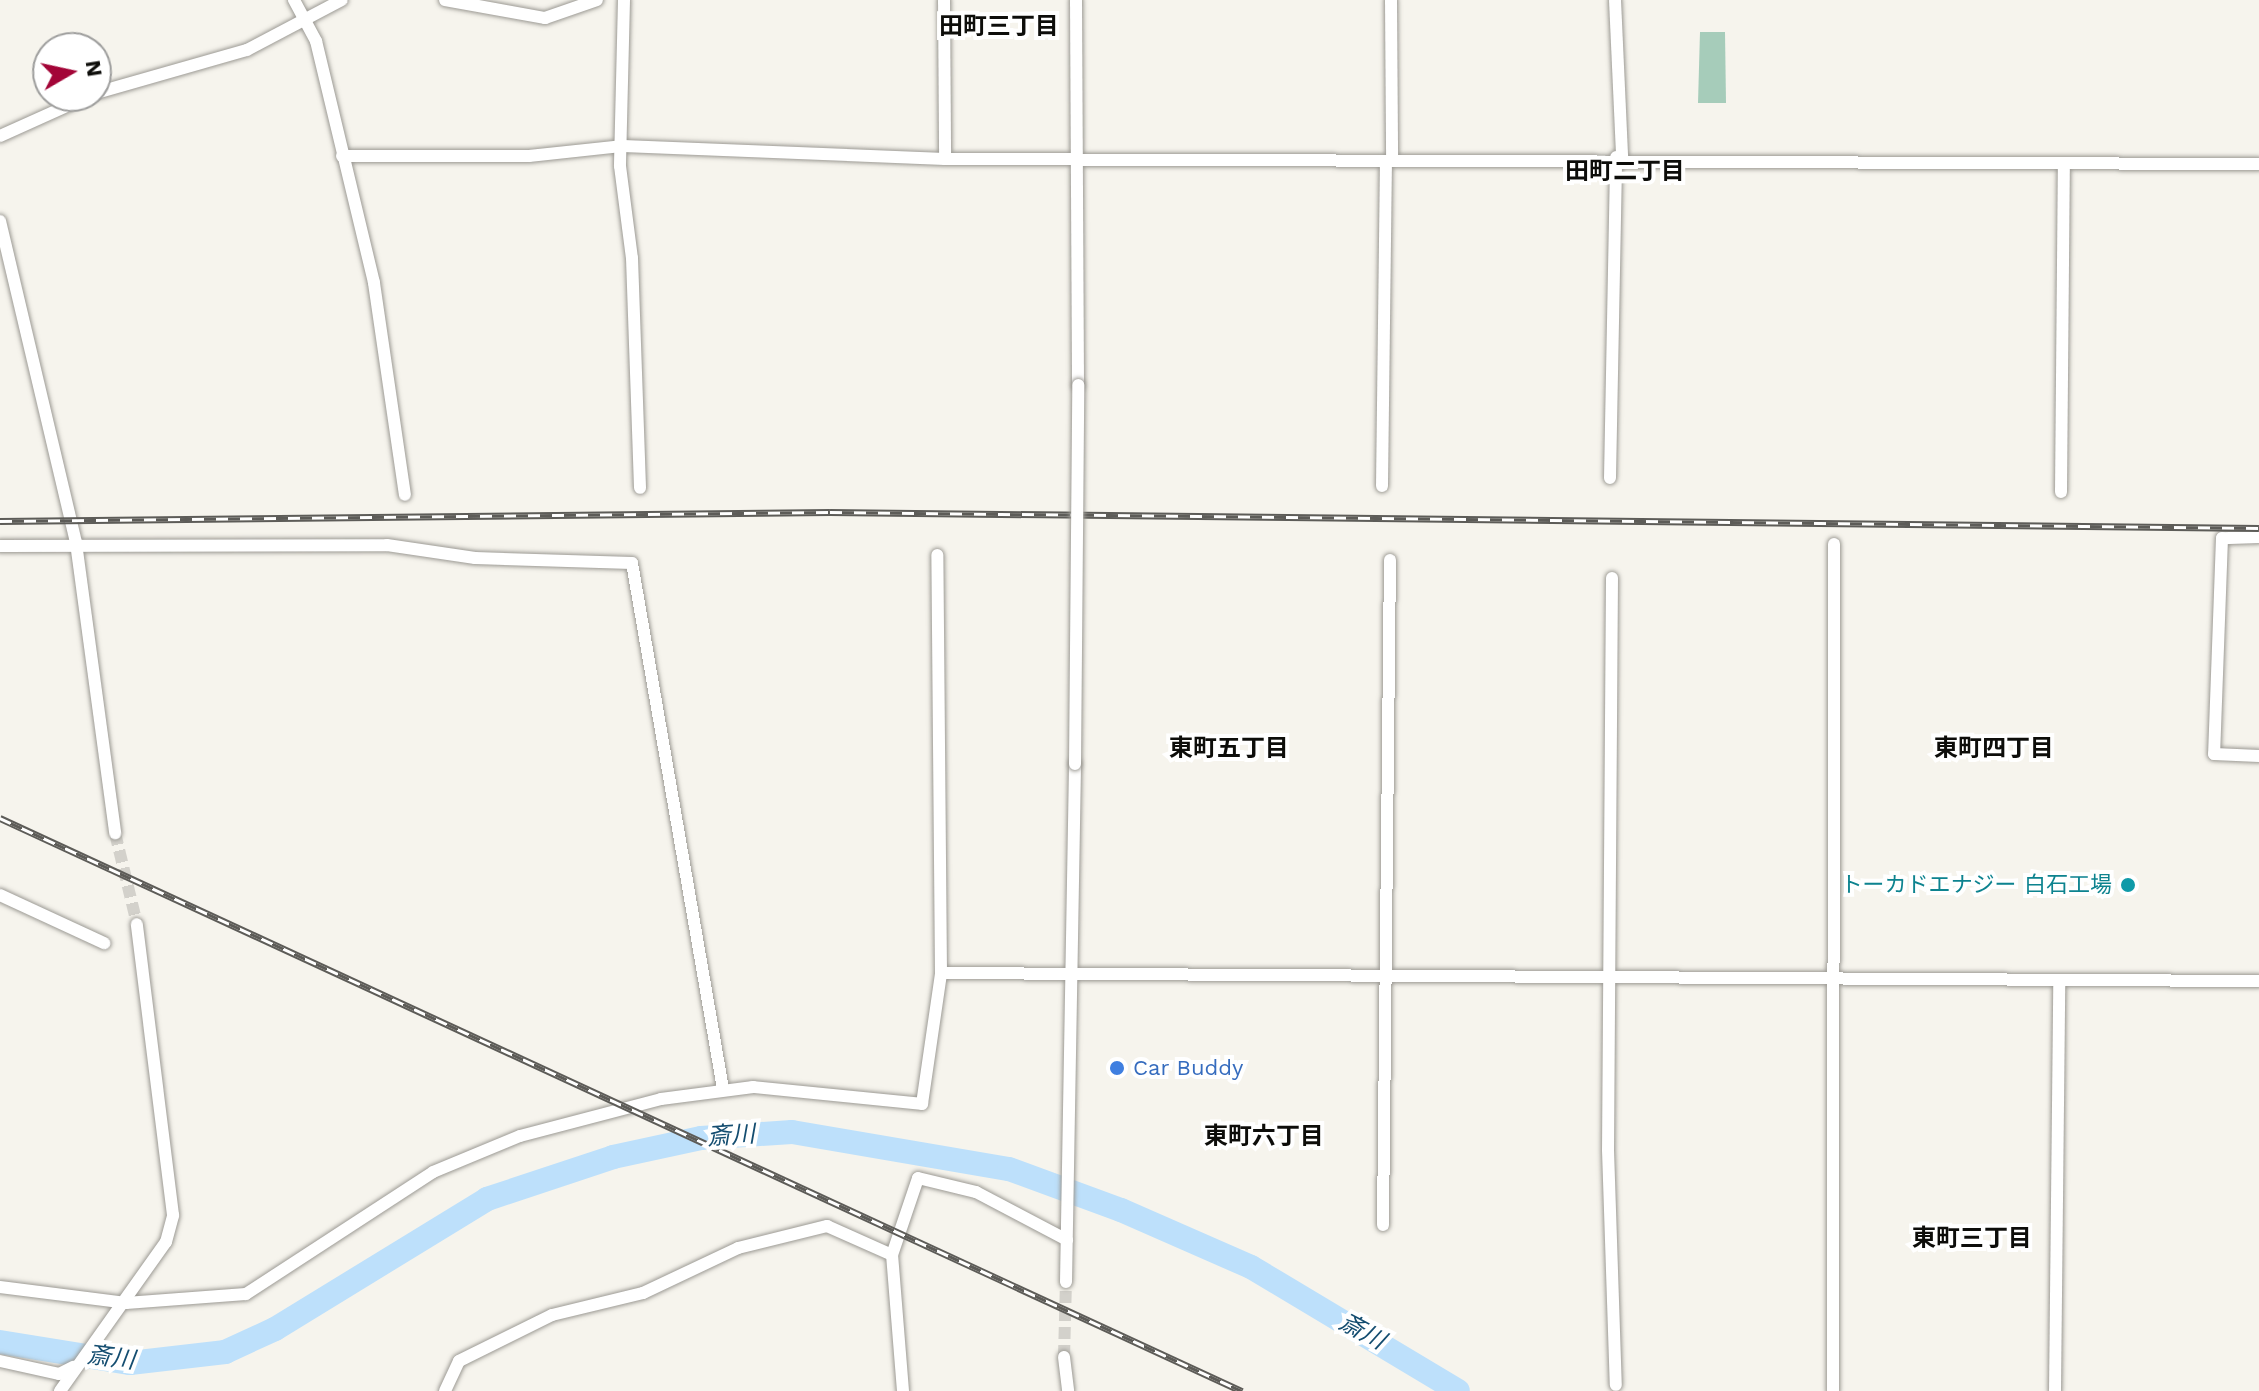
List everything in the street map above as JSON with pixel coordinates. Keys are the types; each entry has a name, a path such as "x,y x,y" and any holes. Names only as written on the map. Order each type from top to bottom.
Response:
{"street":[{"path":"294,0 308,18 374,283 405,495"},
{"path":"112,88 247,50 342,0"},
{"path":"445,0 545,18 597,0"},
{"path":"624,0 623,146 640,488"},
{"path":"944,0 945,159"},
{"path":"1066,1282 1067,1122 1073,975 1078,385 1076,0"},
{"path":"1382,486 1391,0"},
{"path":"1610,478 1619,157 1615,0"},
{"path":"0,136 53,112"},
{"path":"342,156 529,156 623,146 945,159 1389,161 1619,157 1832,166 2259,164"},
{"path":"2061,492 2064,163"},
{"path":"0,221 76,543 115,833"},
{"path":"2259,537 2222,538 2214,754 2259,756"},
{"path":"0,546 76,543 387,545 475,558 632,563 723,1089"},
{"path":"1833,1391 1834,544"},
{"path":"0,1287 122,1306 246,1294 446,1166 540,1130 723,1089 922,1104 941,973 937,555"},
{"path":"1383,1225 1390,980 1390,560"},
{"path":"1612,578 1611,980 1616,1385"},
{"path":"0,895 104,943"},
{"path":"60,1391 73,1367 122,1306 166,1242 173,1215 137,924"},
{"path":"941,973 1390,980 1833,978 2059,982 2259,981"},
{"path":"2055,1391 2059,982"},
{"path":"903,1391 892,1255 918,1178 976,1192 1067,1235"},
{"path":"445,1391 459,1361 552,1315 643,1293 738,1248 827,1226 892,1255"},
{"path":"1064,1357 1068,1391"},
{"path":"0,1361 59,1374 73,1367"}],"green space":[{"path":"1700,32 1725,32 1726,103 1698,103"}],"waterway":[{"name":"斎川","path":"0,1342 130,1363 225,1352 275,1329 487,1199 613,1157 701,1138 792,1132 1009,1169 1121,1210 1251,1267 1458,1391"}],"tunnel":[{"path":"115,833 137,924"},
{"path":"1064,1357 1066,1282"}],"railway":[{"path":"0,521 830,512 2259,528"},
{"path":"0,818 1242,1391"}],"place":[{"name":"トーカドエナジー 白石工場","path":"2128,885"},
{"name":"Car Buddy","path":"1117,1068"}],"district":[{"name":"田町三丁目","path":"999,27"},
{"name":"田町二丁目","path":"1625,172"},
{"name":"東町五丁目","path":"1229,749"},
{"name":"東町四丁目","path":"1994,749"},
{"name":"東町六丁目","path":"1264,1137"},
{"name":"東町三丁目","path":"1972,1239"}]}
